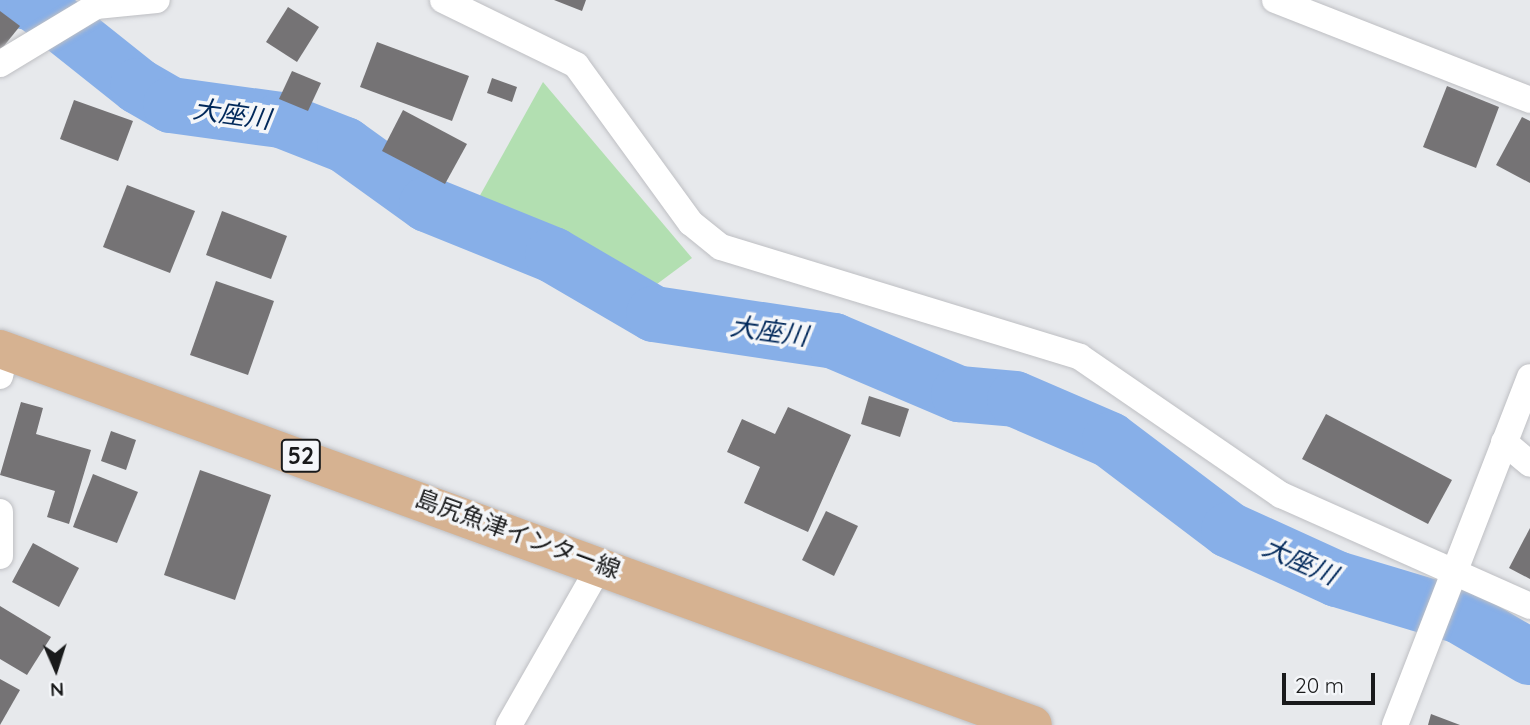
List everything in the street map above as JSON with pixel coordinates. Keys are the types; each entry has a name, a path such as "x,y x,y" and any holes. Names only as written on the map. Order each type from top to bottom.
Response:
{"main road":[{"name":"島尻魚津インター線","path":"2,359 601,564 1034,725"}],"street":[{"path":"0,64 96,6 157,0"},
{"path":"443,0 576,65 691,223 721,247 1080,357 1281,495 1530,606"},
{"path":"1275,0 1530,100"},
{"path":"1395,725 1452,569 1530,377"},
{"path":"1504,442 1530,464"},
{"path":"0,512 0,556"},
{"path":"509,725 601,564"}],"green space":[{"path":"543,82 692,258 657,284 478,199"}],"building":[{"path":"554,0 586,0 582,11"},
{"path":"288,7 319,27 297,62 266,42"},
{"path":"0,11 20,26 0,51"},
{"path":"377,42 469,76 452,121 360,87"},
{"path":"292,71 321,83 308,111 279,99"},
{"path":"492,78 517,87 512,102 487,93"},
{"path":"1447,86 1499,107 1476,168 1423,147"},
{"path":"74,100 133,121 118,161 60,139"},
{"path":"403,110 467,144 445,184 382,151"},
{"path":"1522,117 1530,121 1530,183 1496,165"},
{"path":"127,185 195,211 170,273 103,247"},
{"path":"222,211 287,236 271,279 206,255"},
{"path":"216,281 274,301 248,375 190,355"},
{"path":"869,396 909,409 900,437 861,424"},
{"path":"21,402 43,408 36,434 91,450 69,524 47,517 55,491 0,475"},
{"path":"788,407 851,435 808,532 744,503 760,467 727,452 742,419 775,434"},
{"path":"1326,414 1452,480 1428,524 1302,459"},
{"path":"111,431 136,440 126,470 101,461"},
{"path":"200,470 271,495 235,600 164,575"},
{"path":"93,474 138,492 117,543 73,527"},
{"path":"826,511 858,526 834,576 802,560"},
{"path":"1530,528 1530,579 1509,568"},
{"path":"33,543 79,568 59,607 12,582"},
{"path":"0,606 51,637 27,675 0,659"},
{"path":"0,679 20,690 0,725"},
{"path":"1431,714 1460,725 1428,725"}],"waterway":[{"name":"大座川","path":"17,0 34,3 138,86 171,105 281,120 345,145 427,204 553,255 654,314 834,341 959,394 1015,399 1110,440 1229,530 1337,579 1460,616 1530,657"}]}
